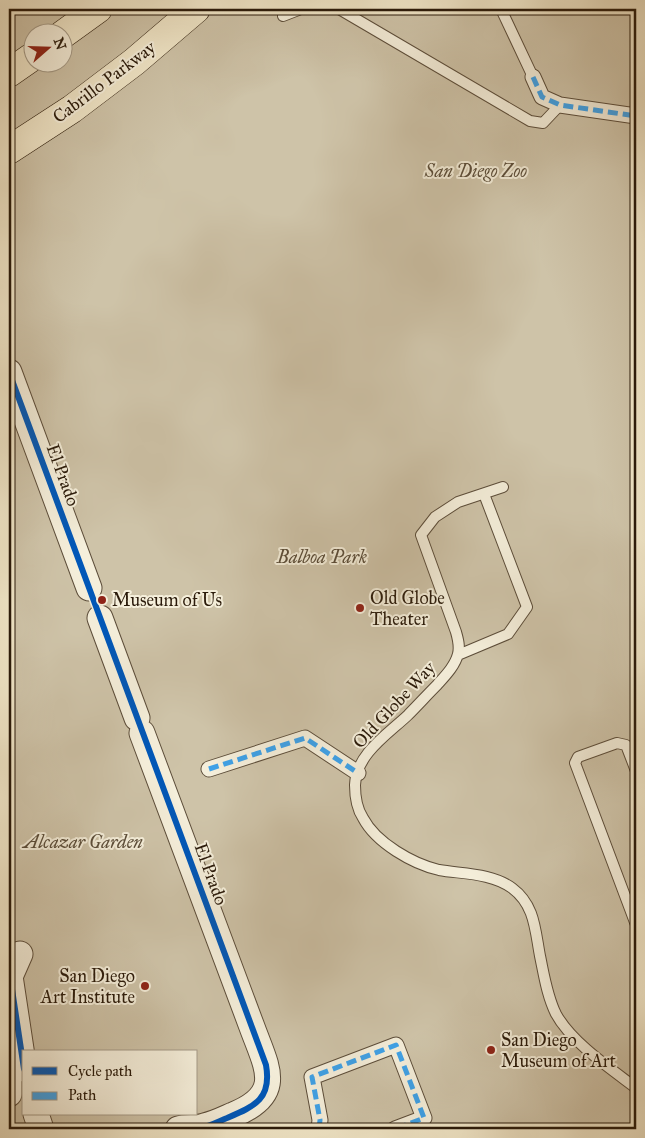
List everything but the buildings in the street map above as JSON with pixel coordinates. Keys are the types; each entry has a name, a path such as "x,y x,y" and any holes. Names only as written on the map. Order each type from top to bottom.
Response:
{"highway":[{"path":"72,28 98,9"},
{"name":"Cabrillo Parkway","path":"9,150 72,110 194,12"},
{"path":"9,73 22,64"}],"street":[{"path":"533,77 542,97 560,105 636,116"},
{"name":"El Prado","path":"9,372 89,588"},
{"name":"El Prado","path":"100,618 266,1065 268,1075 267,1087 263,1096 247,1110 193,1129"},
{"path":"209,769 304,738 358,773"},
{"path":"13,970 22,1052"},
{"path":"318,1129 320,1120 312,1077 396,1046 424,1118 394,1129"},
{"path":"9,1082 9,1094"},
{"path":"37,1116 41,1129"}],"lane":[{"path":"283,16 301,9"},
{"path":"339,9 530,122 543,123 560,105"},
{"path":"500,9 533,77"},
{"path":"458,655 508,634 527,608 484,494 503,487"},
{"name":"Old Globe Way","path":"484,494 458,502 441,512 434,517 421,535 456,632 460,645 458,655 448,673 365,757 355,784 358,806 366,824 382,840 414,862 438,869 496,880 512,888 521,896 528,906 535,923 549,995 556,1014 565,1028 602,1062 636,1088"},
{"path":"636,771 626,745 617,743 578,757 575,763 636,925"}],"green space":[{"name":"Balboa Park","path":"9,9 636,9 636,1129 9,1129"}],"marked path":[{"path":"533,77 542,97 560,105 636,116"},
{"path":"209,769 305,738 358,773"},
{"path":"319,1129 320,1120 312,1077 396,1045 424,1118 395,1129"}],"cycle path":[{"path":"9,372 266,1065 267,1077 264,1094 253,1105 237,1114 207,1126 178,1129"},
{"path":"10,976 22,1056"}],"place":[{"name":"Museum of Us","path":"102,600"},
{"name":"Old Globe Theater","path":"360,608"},
{"name":"San Diego Art Institute","path":"145,986"},
{"name":"San Diego Museum of Art","path":"491,1050"}],"park label":[{"name":"San Diego Zoo","path":"476,171"},
{"name":"Alcazar Garden","path":"83,842"}]}
